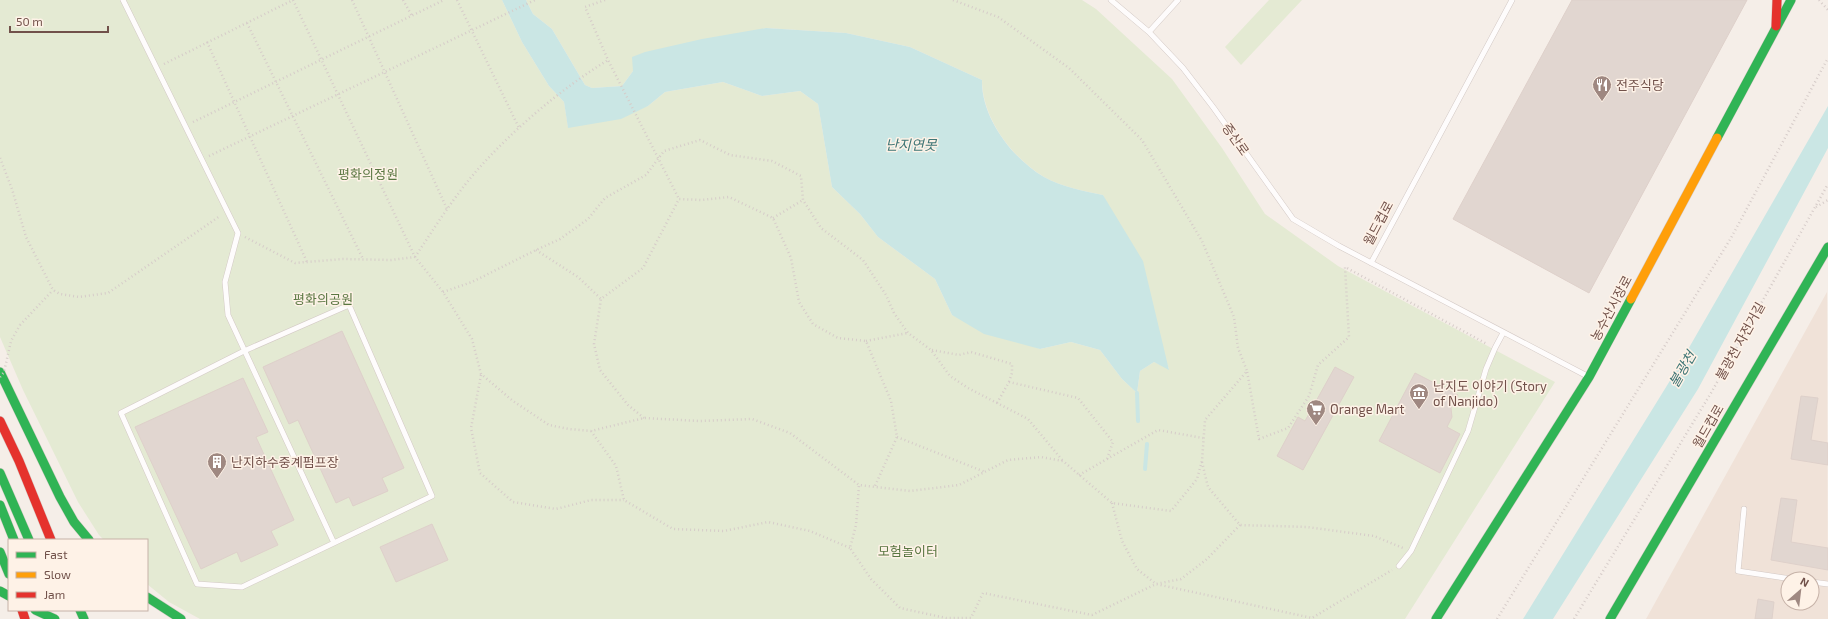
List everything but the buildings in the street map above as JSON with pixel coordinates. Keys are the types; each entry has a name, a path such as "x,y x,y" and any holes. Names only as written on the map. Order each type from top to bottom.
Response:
{"main road":[{"path":"1775,30 1777,0"},
{"name":"농수산시장로","path":"1436,619 1589,377 1791,0"},
{"name":"월드컵로","path":"1610,619 1828,247"},
{"path":"0,372 60,497 74,522 88,539"},
{"path":"0,421 19,461 51,539"},
{"path":"19,461 40,488"},
{"path":"0,474 29,539"},
{"path":"0,505 14,539"},
{"path":"54,505 82,539"},
{"path":"0,552 8,572"},
{"path":"148,598 181,619"},
{"path":"37,611 55,619"}],"lane":[{"path":"123,0 238,233 225,282 228,315 334,543"},
{"name":"증산로","path":"1111,0 1149,32 1182,68 1293,219 1371,263"},
{"path":"1149,32 1178,0"},
{"name":"월드컵로","path":"1512,0 1371,263 1589,377"},
{"path":"349,305 432,496 242,587 197,584 122,413 244,351 349,305"},
{"path":"1399,566 1411,551 1468,431 1486,369 1503,333"},
{"path":"1744,509 1738,571 1780,577"}],"path":[{"path":"156,67 293,0 415,257 443,292 472,339 481,374 471,428 480,472 513,502 556,509 591,500 624,500 673,529 724,531 768,522 810,531 850,548 871,579 900,608 946,618 971,618 983,593 1092,615 1156,584 1181,579 1208,559 1240,525"},
{"path":"352,0 447,209"},
{"path":"403,0 412,16"},
{"path":"185,126 444,0"},
{"path":"457,0 519,128"},
{"path":"202,160 535,0"},
{"path":"605,0 585,7 608,60 679,199"},
{"path":"953,0 998,17 1069,68 1142,140 1202,241 1234,317 1238,348 1247,371 1259,439 1288,428 1309,396 1318,365 1349,337 1345,267 1495,348"},
{"path":"1819,0 1828,10"},
{"path":"247,23 363,259"},
{"path":"207,42 307,262"},
{"path":"1497,619 1731,238 1828,58"},
{"path":"238,233 295,263 343,258 390,260 415,257 447,209 479,168 519,128 585,74 608,60"},
{"path":"443,292 472,282 560,239 588,219 605,198 646,176 664,151 700,140 730,155 772,161 802,176 803,200 821,228 863,260 886,295 894,313 908,333 931,350 950,376 968,388 1028,418 1063,461 1112,503 1172,511 1197,479 1202,461 1204,420 1247,371"},
{"path":"0,158 12,189 26,237 53,290 60,294 79,297 108,293 227,211"},
{"name":"불광천 자전거길","path":"1574,619 1711,393 1828,184"},
{"path":"679,199 701,200 729,197 773,218 791,258 799,302 813,324 838,338 866,340 908,333"},
{"path":"644,418 628,405 600,370 594,344 601,299 642,268 679,199"},
{"path":"773,218 803,200"},
{"path":"1815,207 1828,200"},
{"path":"536,250 578,277 601,299"},
{"path":"0,377 4,372 11,341 20,325 53,290"},
{"path":"866,340 891,401 896,437 875,486"},
{"path":"931,350 959,355 971,352 1012,364 1012,373 1009,382 997,403"},
{"path":"481,374 513,401 549,425 569,429 591,431 617,423 644,418 700,421 752,419 790,433 859,485 910,491 959,485 1008,460 1041,456 1063,461"},
{"path":"1009,382 1078,398 1113,442 1107,459"},
{"path":"1079,474 1158,430 1204,438"},
{"path":"591,431 616,466 624,500"},
{"path":"896,437 985,472"},
{"path":"1202,461 1208,487 1240,525 1307,527 1374,536 1411,551"},
{"path":"850,548 856,525 859,485"},
{"path":"1112,503 1122,541 1136,569 1156,584 1312,618 1399,566"}],"shaded area":[{"path":"1827,292 1828,619 1646,619"}],"green space":[{"name":"평화의공원","path":"0,0 502,0 522,42 549,86 564,102 568,127 648,106 665,92 723,82 762,96 800,91 818,104 832,187 860,214 878,237 935,279 952,315 1040,349 1071,342 1100,350 1122,379 1137,393 1140,371 1154,362 1169,369 1103,195 1073,188 1044,177 1021,159 1010,148 993,122 987,109 983,94 982,80 910,47 846,33 766,28 633,71 622,86 592,88 585,85 552,29 533,14 526,0 1082,0 1096,9 1172,79 1222,148 1265,214 1338,266 1555,382 1405,619 200,619 169,602 148,585 148,539 103,539 99,535 78,502 23,390 0,337"},
{"path":"1269,0 1302,0 1241,65 1225,47"}],"water":[{"name":"난지연못","path":"502,0 526,0 533,14 552,29 585,85 592,88 622,86 633,71 632,57 645,52 702,39 766,28 846,33 910,47 982,80 983,94 993,123 1010,148 1021,160 1044,177 1058,183 1103,195 1143,261 1169,370 1154,362 1140,371 1137,393 1122,379 1100,350 1071,342 1040,349 984,334 952,315 935,279 878,237 860,214 832,187 818,104 800,91 762,96 723,82 665,92 648,106 621,119 568,128 564,102 549,86 522,42"},
{"name":"불광천","path":"1828,106 1828,148 1698,389 1553,619 1523,619 1671,379"}],"waterway":[{"path":"1137,393 1138,421"},
{"path":"1145,469 1147,444"}],"traffic: fast":[{"path":"1717,138 1791,0"},
{"path":"1610,619 1828,247"},
{"path":"1436,619 1589,377 1631,299"},
{"path":"0,372 60,497 74,522 88,539"},
{"path":"0,473 29,539"},
{"path":"0,505 14,539"},
{"path":"0,552 8,572"},
{"path":"0,591 8,595"},
{"path":"148,598 181,619"},
{"path":"37,611 55,619"},
{"path":"80,611 84,619"}],"traffic: slow":[{"path":"1631,299 1717,138"}],"traffic: jam":[{"path":"1776,26 1777,0"},
{"path":"0,421 19,461 51,539"},
{"path":"22,611 25,619"}],"place":[{"name":"전주식당","path":"1602,102"},
{"name":"난지도 이야기 (Story of Nanjido)","path":"1419,410"},
{"name":"Orange Mart","path":"1316,426"},
{"name":"난지하수중계펌프장","path":"217,479"}],"park label":[{"name":"평화의정원","path":"368,174"},
{"name":"모험놀이터","path":"908,551"}]}
